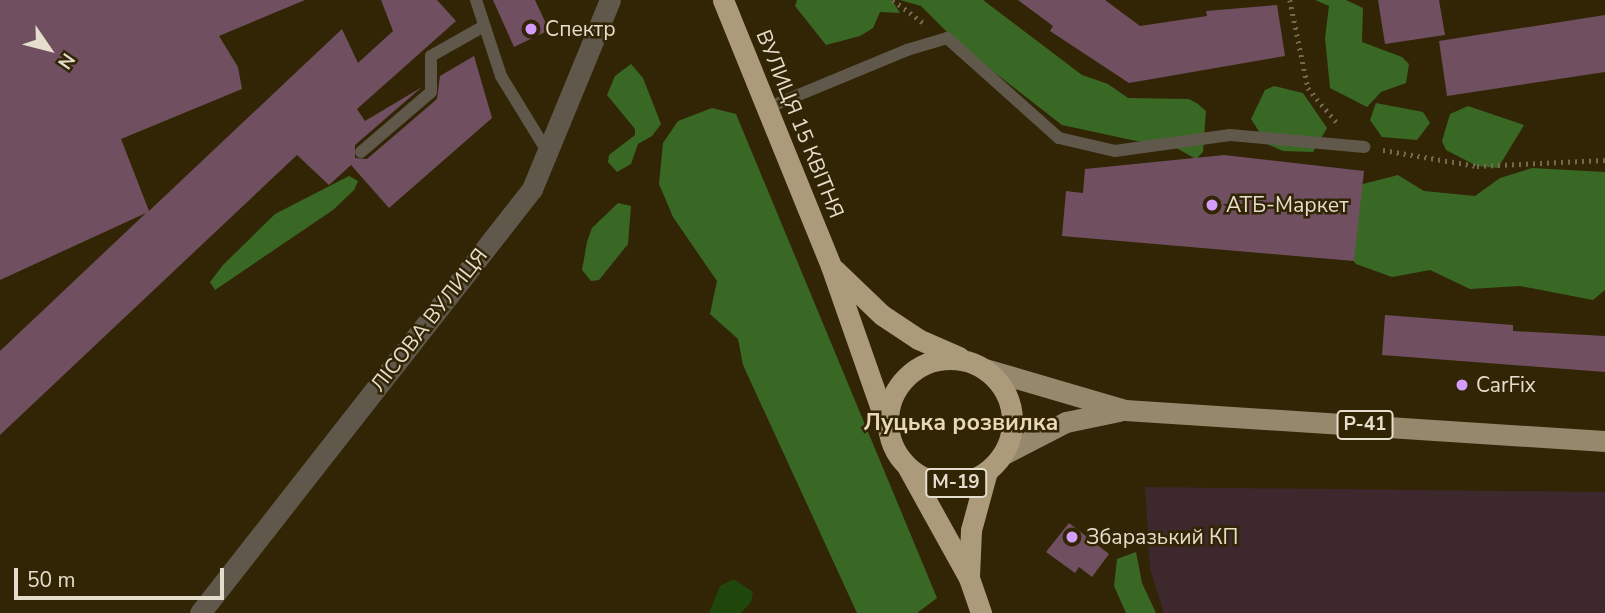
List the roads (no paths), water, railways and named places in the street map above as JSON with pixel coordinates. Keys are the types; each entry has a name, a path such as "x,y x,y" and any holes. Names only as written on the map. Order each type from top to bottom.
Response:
{"highway":[{"name":"ВУЛИЦЯ 15 КВІТНЯ","path":"723,0 831,266 888,429"},
{"name":"ВУЛИЦЯ 15 КВІТНЯ","path":"831,266 882,315 918,339 964,359"},
{"name":"М-19","path":"907,466 937,482 955,483 987,471 1002,455 1010,437 1009,399 985,369 964,359"},
{"path":"888,429 895,390 908,375 924,363 964,359"},
{"name":"М-19","path":"888,429 894,449 907,466 969,578 981,613"},
{"name":"М-19","path":"969,578 971,530 987,471"}],"main road":[{"name":"Р-41","path":"985,369 1125,410 1605,441"},
{"name":"Р-41","path":"1002,455 1066,422 1125,410"}],"street":[{"name":"ЛІСОВА ВУЛИЦЯ","path":"200,613 532,189 610,0"}],"lane":[{"path":"475,0 500,76 547,151"},
{"path":"361,152 432,92 431,57 484,26"},
{"path":"767,108 907,50 947,38 1059,138 1115,151 1230,135 1364,147"}],"place":[{"name":"Спектр","path":"531,29"},
{"name":"АТБ-Маркет","path":"1212,205"},
{"name":"CarFix","path":"1462,385"},
{"name":"Збаразький КП","path":"1072,537"}],"district":[{"name":"Луцька розвилка","path":"961,423"}]}
